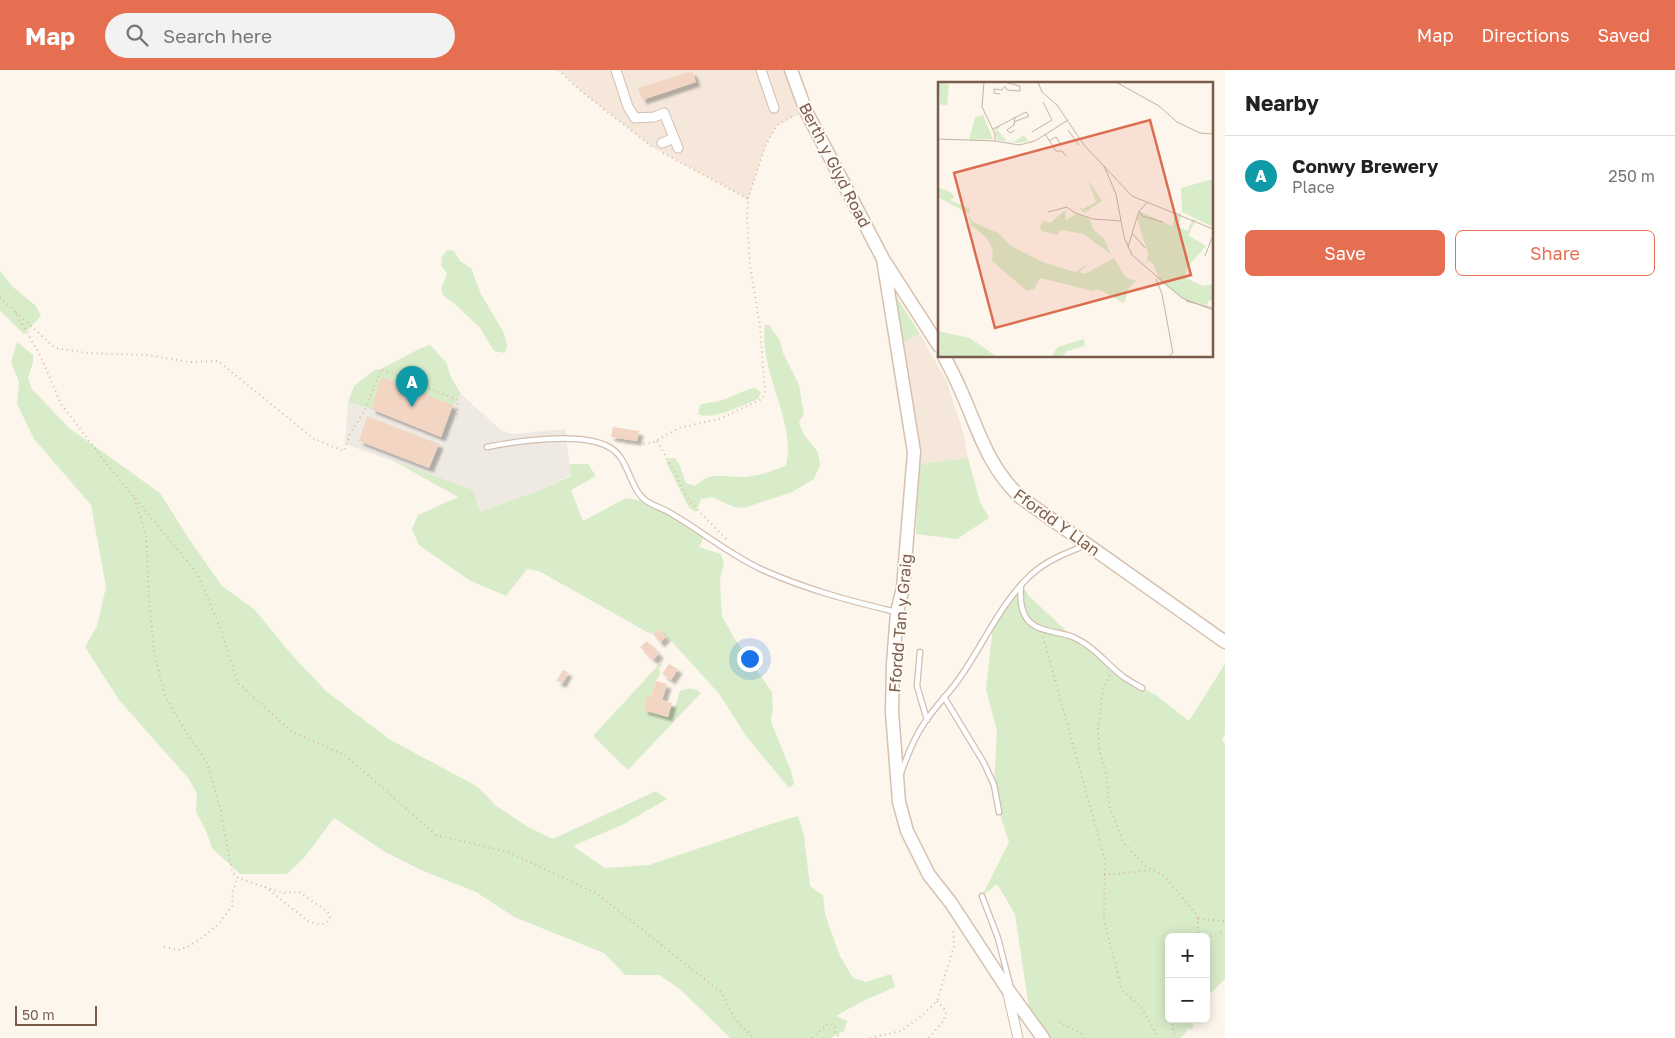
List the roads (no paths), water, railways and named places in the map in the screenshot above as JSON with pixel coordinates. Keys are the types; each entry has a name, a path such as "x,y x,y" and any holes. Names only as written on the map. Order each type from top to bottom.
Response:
{"street":[{"path":"616,70 628,107 635,118 654,117 664,113 678,148"},
{"path":"761,70 774,108"},
{"name":"Berth y Glyd Road","path":"791,70 805,108 883,259"},
{"path":"662,144 674,138"},
{"path":"883,259 938,344"},
{"name":"Ffordd Tan y Graig","path":"883,259 914,452 903,588 897,612 893,664 892,712 899,802 907,831 929,875 952,903 1010,992 1043,1038"},
{"name":"Ffordd Y Llan","path":"945,358 961,390 990,459 1006,483 1020,497 1225,642"},
{"path":"1010,992 1018,1038"}],"lane":[{"path":"487,447 562,438 608,446 616,451 622,459 640,496 671,513 762,570 810,589 897,612"},
{"path":"897,783 911,746 926,720 961,677 1022,584 1034,571 1060,555 1088,544"},
{"path":"1022,584 1020,596 1022,610 1028,620 1040,628 1074,638 1088,645 1125,678 1142,688"},
{"path":"920,652 917,686 926,720"},
{"path":"944,697 984,763 994,785 999,812"},
{"path":"982,896 998,938 1010,992"}],"place":[{"name":"Conwy Brewery","path":"412,407"}]}
